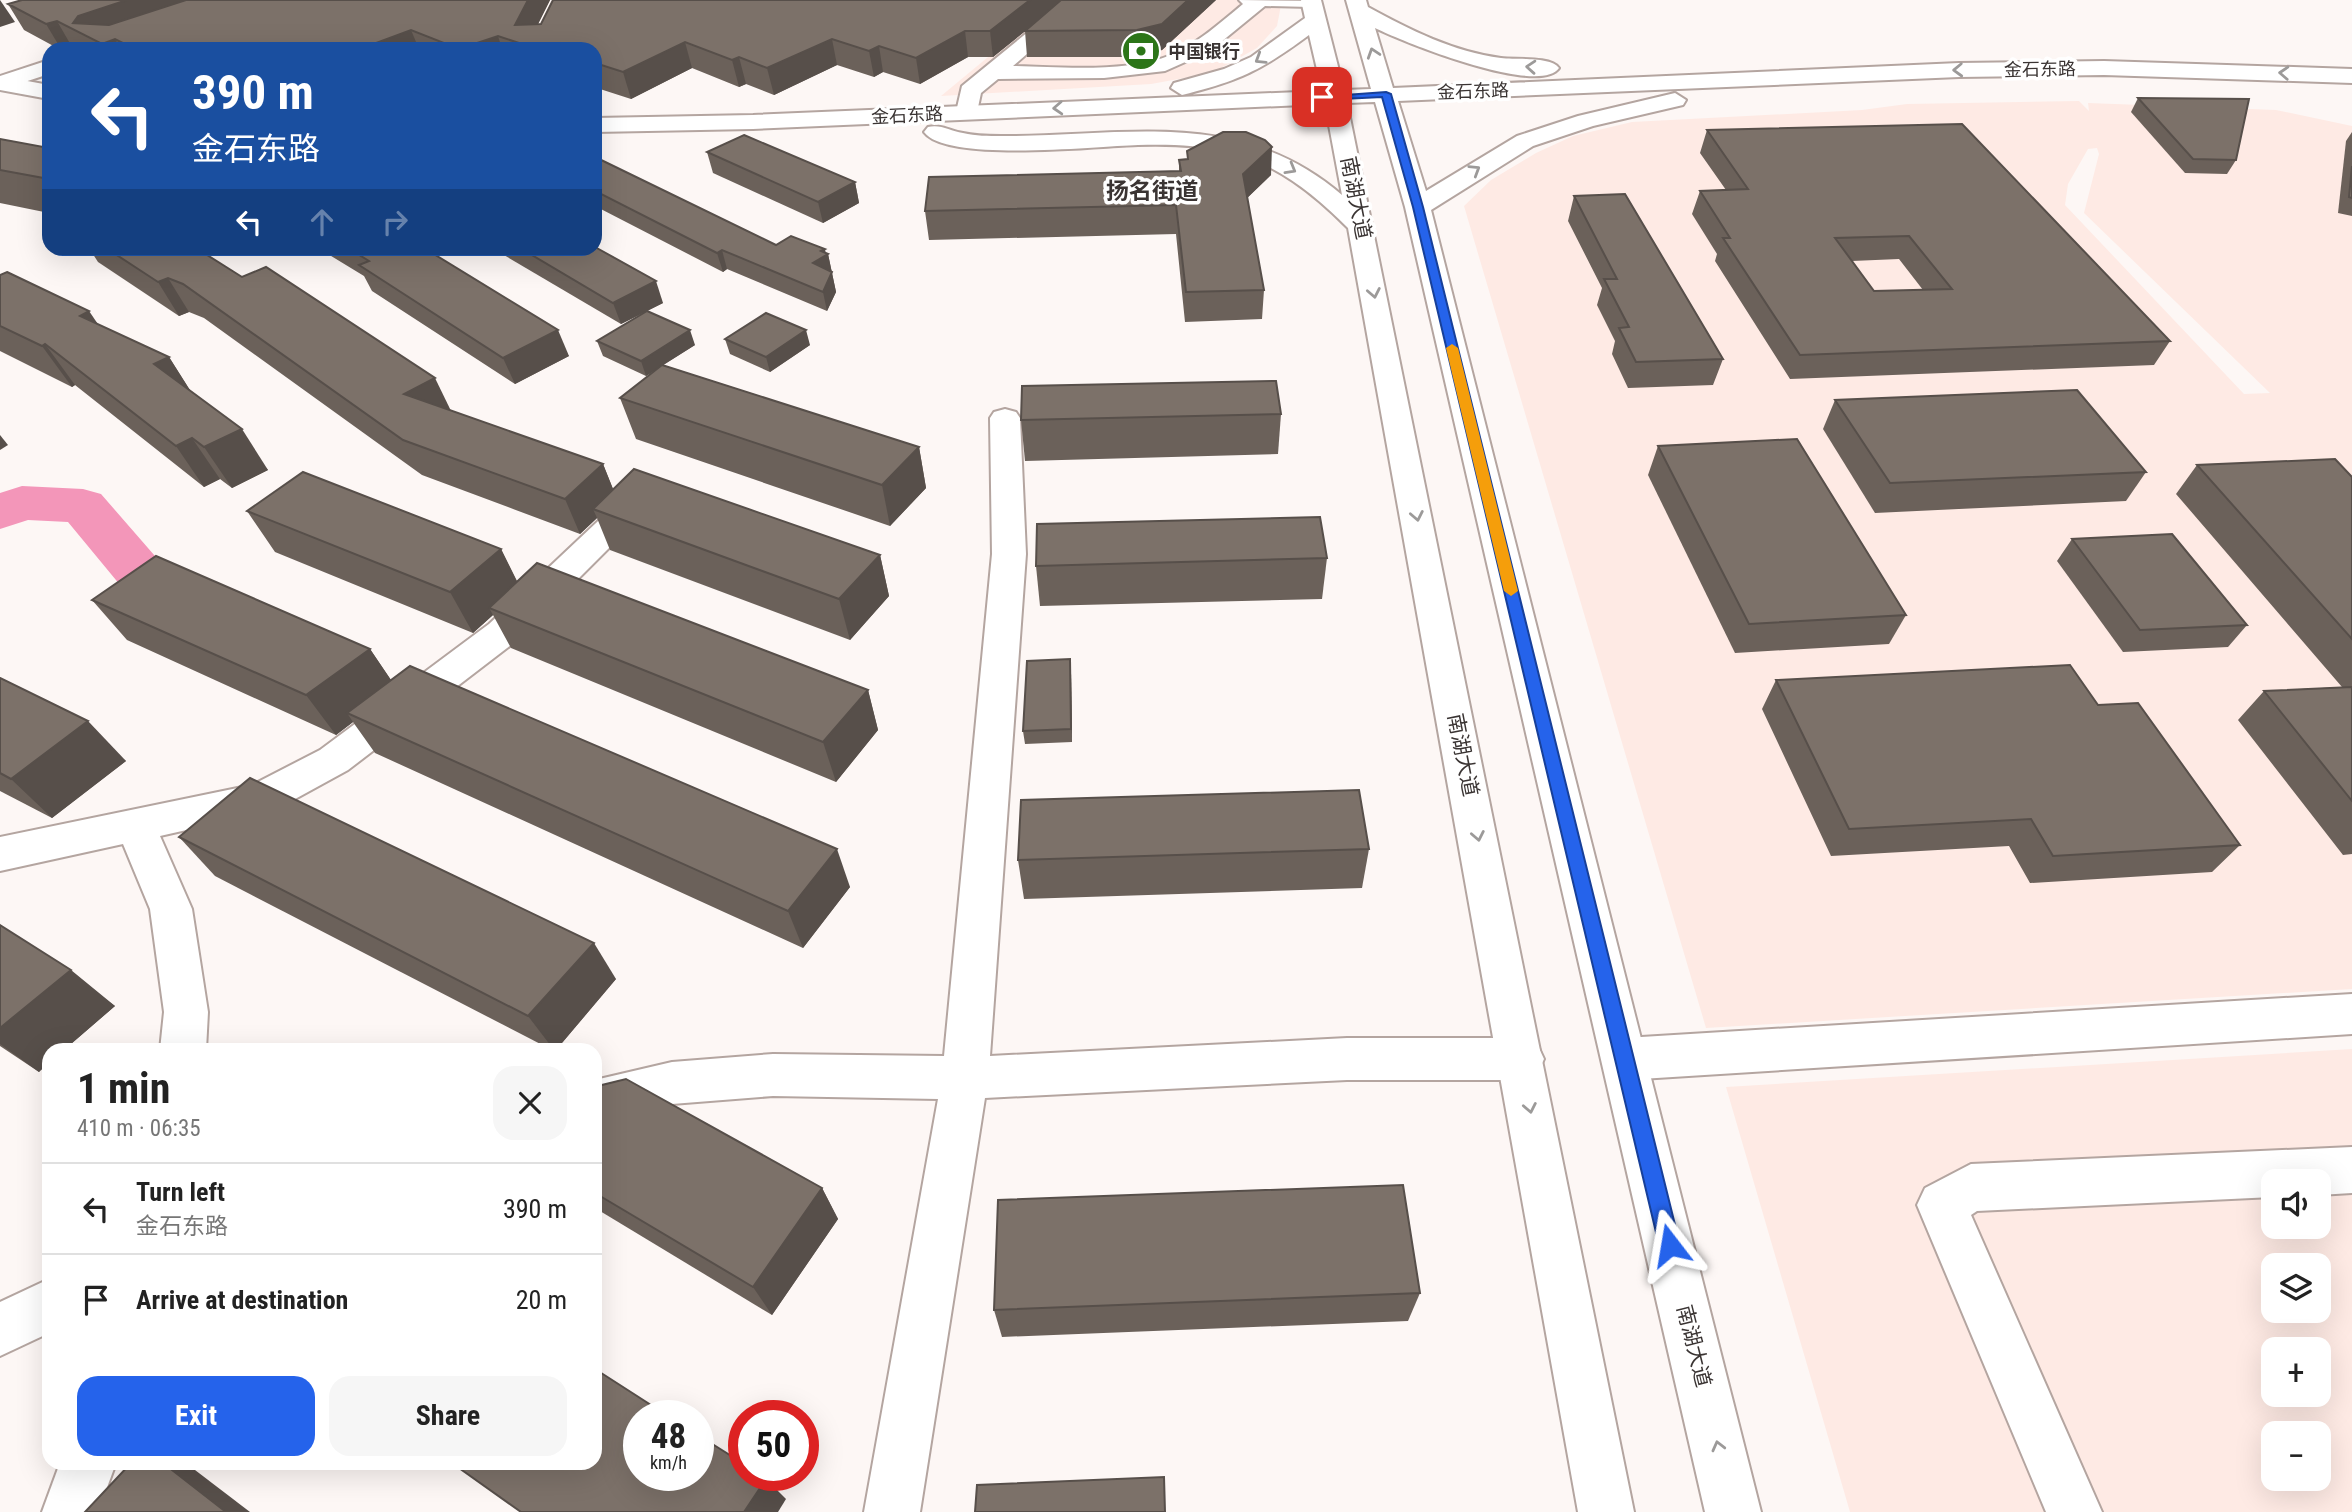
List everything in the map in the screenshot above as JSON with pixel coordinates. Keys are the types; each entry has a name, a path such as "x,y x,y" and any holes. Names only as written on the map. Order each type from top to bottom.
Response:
{"main road":[{"path":"968,113 970,91 1079,0"},
{"path":"993,72 1134,68 1165,64 1214,39 1253,1 1312,7"},
{"path":"1358,6 1431,48 1468,59 1543,68 1706,69 1745,79"},
{"name":"南湖大道","path":"1358,6 1418,207 1734,1512"},
{"path":"1126,105 1195,85 1259,62 1312,7"},
{"name":"南湖大道","path":"1312,7 1338,106 1606,1512"},
{"path":"1165,64 1195,85"},
{"name":"金石东路","path":"1389,105 1745,79 1959,69 2104,68 2352,76"},
{"path":"0,83 42,69"},
{"path":"0,83 42,91"},
{"name":"金石东路","path":"602,125 753,122 1126,105 1389,105 2119,85 2352,93"},
{"path":"1418,207 1525,141 1586,121 1680,99"},
{"path":"0,105 42,113"},
{"name":"金石东路","path":"602,141 936,132 1338,106"},
{"path":"936,132 957,142 1002,144 1154,137 1202,140 1249,149 1289,167 1314,184 1361,226"},
{"path":"892,1512 965,1078 1009,554 1005,418"},
{"path":"0,854 261,799 334,760 502,633 643,495"},
{"path":"136,827 171,909 186,1013 184,1043"},
{"path":"1625,1059 2352,1014"},
{"path":"602,1100 672,1083 773,1075 965,1078 1348,1059 1521,1059"},
{"path":"2074,1512 1942,1205 1971,1188 2352,1170"},
{"path":"0,1330 42,1309"},
{"path":"69,1512 85,1470"}],"shaded area":[{"path":"1057,0 1282,0 1277,26 1257,48 1212,73 1151,84 941,96"},
{"path":"2079,101 2089,111 2088,103 2276,110 2352,126 2352,989 1706,1028 1464,206 1491,180 1536,153 1573,136 1632,122 1862,110 1907,104","holes":["2097,148 2099,154 2084,213 2270,393 2244,394 2065,205 2068,184 2088,149"]},
{"path":"2352,1049 2352,1512 1850,1512 1726,1087"}],"building":[{"path":"22,0 127,0 78,16 73,23 109,25 186,0 528,0 515,25 541,24 553,0 1030,0 990,31 965,31 916,58 879,46 869,51 832,39 767,68 739,57 732,60 685,42 623,72 602,65 602,42 516,42 498,36 480,42 441,42 411,30 379,42 121,42 115,39 98,42 57,21 46,24 8,4"},
{"path":"1061,0 1188,0 1162,24 1137,30 1025,31"},
{"path":"2138,98 2249,99 2236,160 2193,159"},
{"path":"1962,124 2170,341 1800,355 1723,238 1730,238 1700,191 1748,189 1707,130","holes":["1909,236 1952,289 1874,291 1835,238"]},
{"path":"1223,132 1246,132 1265,140 1272,147 1243,174 1264,290 1186,292 1176,205 925,211 929,177 1181,171 1179,160 1188,159 1187,151"},
{"path":"744,135 855,182 818,202 707,152"},
{"path":"0,139 42,147 42,178 0,170"},
{"path":"602,160 776,245 791,236 825,249 821,251 828,254 813,263 832,272 823,292 722,250 717,253 602,195"},
{"path":"2352,166 2352,198 2349,197"},
{"path":"1625,194 1723,359 1636,362 1619,328 1629,327 1604,279 1617,279 1574,196"},
{"path":"602,251 656,281 613,303 534,256 602,256"},
{"path":"118,256 209,256 242,277 266,267 435,378 404,394 603,464 565,499 403,440 183,284 168,278 158,282"},
{"path":"361,256 437,256 558,330 503,358 359,265 369,261"},
{"path":"7,272 89,311 80,316 169,357 154,364 242,429 204,447 192,438 176,446 45,344 42,346 0,326 0,275"},
{"path":"647,311 690,330 641,361 597,341"},
{"path":"766,313 806,330 766,357 725,339"},
{"path":"662,365 919,447 882,485 620,398"},
{"path":"1276,381 1281,414 1021,420 1022,386"},
{"path":"2077,390 2146,472 1890,483 1835,400"},
{"path":"1797,439 1906,615 1749,624 1658,446"},
{"path":"2335,459 2352,477 2352,639 2197,465"},
{"path":"634,469 880,555 839,599 593,509"},
{"path":"303,472 501,549 450,592 247,511"},
{"path":"1320,517 1327,558 1036,566 1037,524"},
{"path":"2172,534 2247,625 2140,630 2072,539"},
{"path":"156,556 370,649 306,695 92,600"},
{"path":"537,563 868,690 823,742 489,608"},
{"path":"1070,659 1071,729 1023,731 1027,661"},
{"path":"2070,665 2098,705 2138,703 2240,845 2053,856 2031,819 1849,829 1776,680"},
{"path":"410,666 837,849 788,911 347,713"},
{"path":"0,678 88,721 11,779 0,773"},
{"path":"2352,687 2352,801 2264,691"},
{"path":"250,778 594,943 528,1016 179,837"},
{"path":"1359,790 1369,849 1018,860 1021,800"},
{"path":"0,925 71,970 0,1028"},
{"path":"626,1079 822,1188 753,1287 602,1197 602,1085"},
{"path":"1403,1185 1420,1293 994,1310 998,1200"},
{"path":"602,1374 643,1400 623,1400 623,1491 714,1491 714,1445 728,1454 728,1491 758,1491 744,1512 521,1512 462,1470 602,1470"},
{"path":"124,1470 172,1470 226,1512 85,1512"},
{"path":"1164,1477 1165,1512 975,1512 977,1485"}],"waterway":[{"path":"0,512 22,503 83,506 149,584"}],"slow traffic":[{"path":"1452,348 1511,591"}],"place":[{"name":"中国银行","path":"1141,51"}],"district":[{"name":"扬名街道","path":"1152,191"}],"route":[{"path":"1322,97 1386,94 1418,207 1670,1245"}]}
